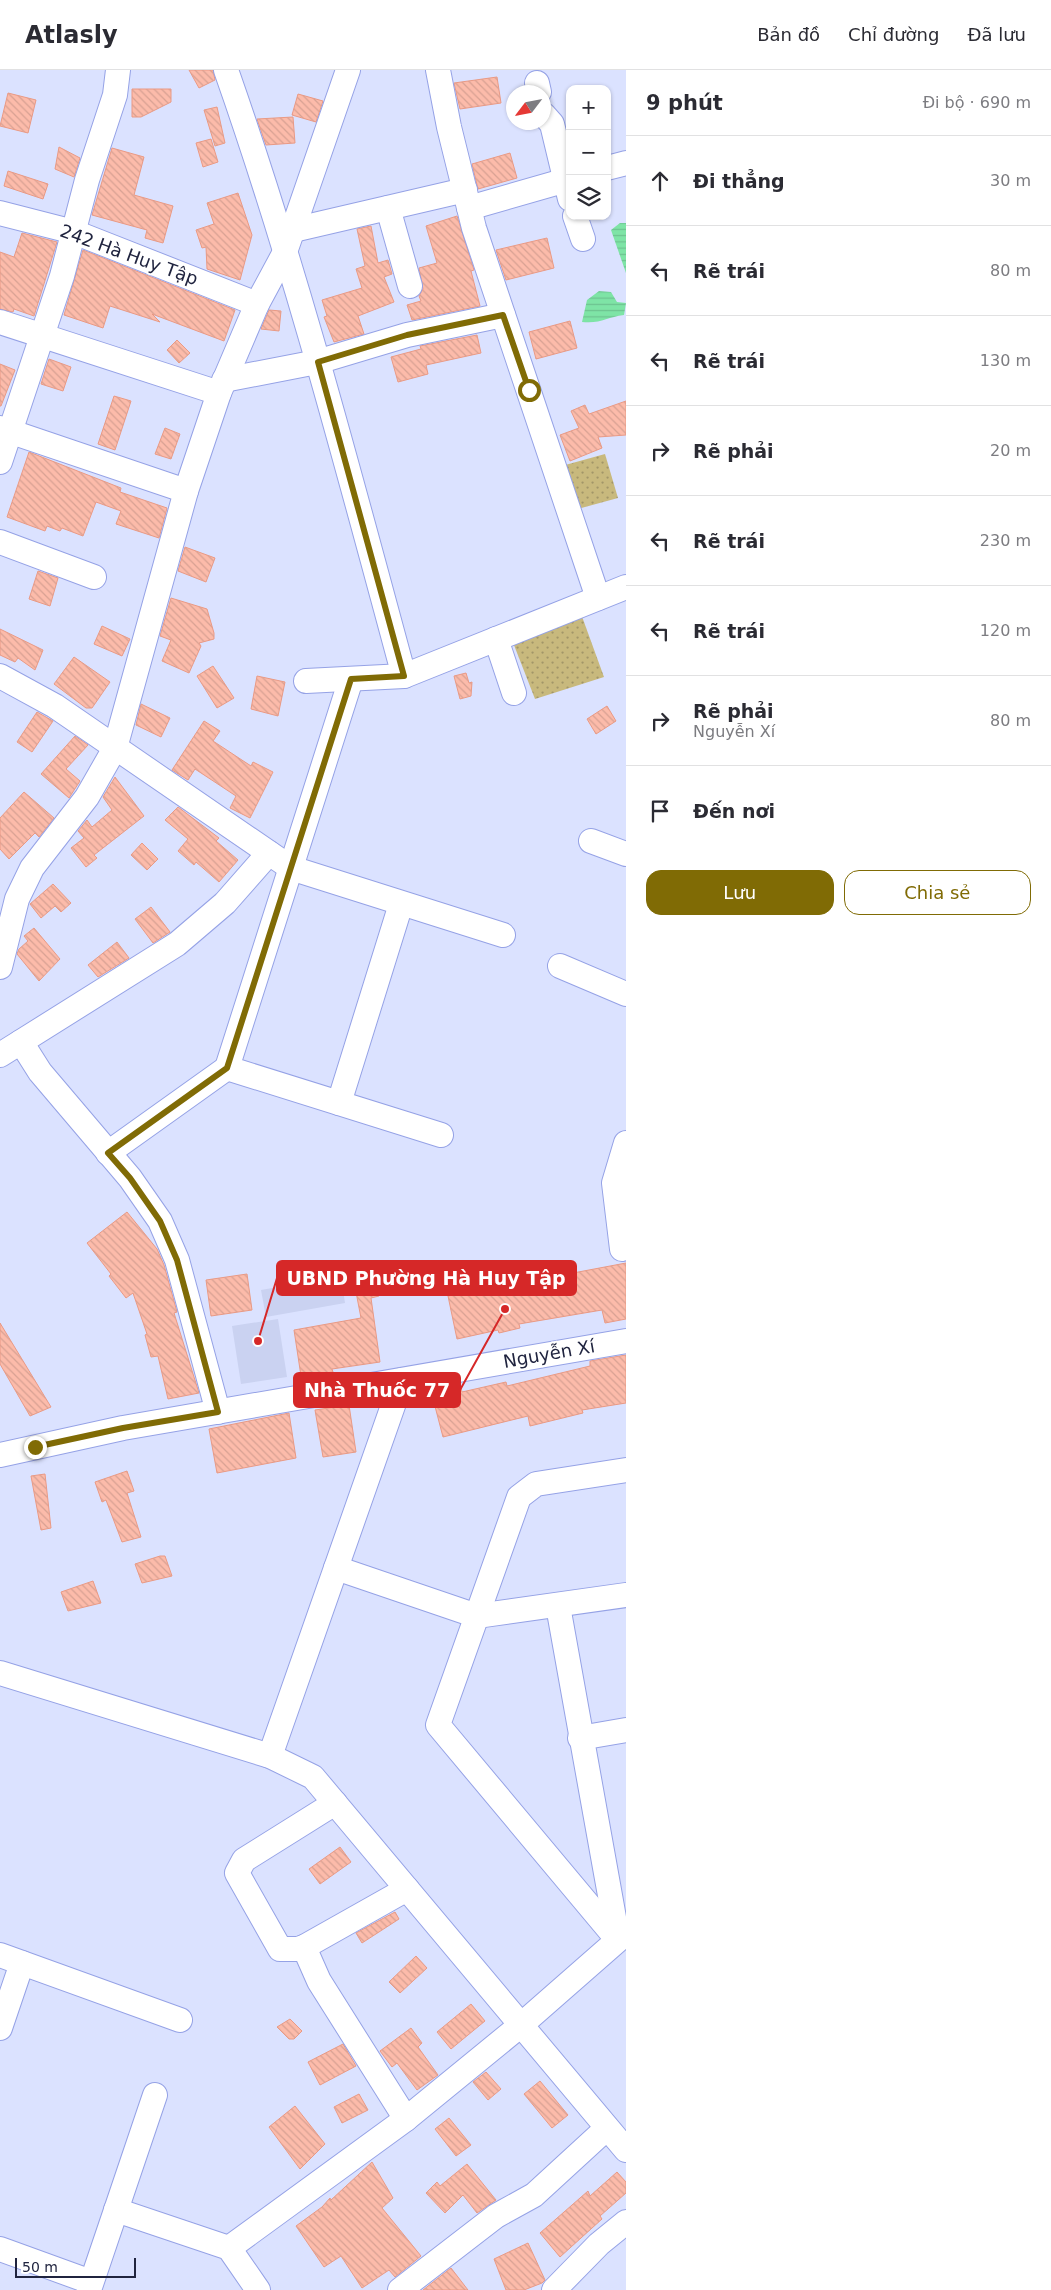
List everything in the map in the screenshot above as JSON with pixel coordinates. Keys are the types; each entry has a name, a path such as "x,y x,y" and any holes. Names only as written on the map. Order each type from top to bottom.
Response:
{"street":[{"path":"0,462 5,430 62,276 87,180 115,95 118,70"},
{"path":"226,70 285,252 318,362 404,676"},
{"path":"0,967 17,899 32,868 87,796 115,748 186,491 222,386 257,304 285,252 348,70"},
{"path":"438,70 449,127 467,199 503,315 598,598"},
{"path":"551,123 566,178"},
{"path":"611,167 626,163"},
{"path":"293,230 388,208 566,186"},
{"path":"388,208 410,286"},
{"name":"242 Hà Huy Tập","path":"0,213 74,232 257,304"},
{"path":"576,220 583,239"},
{"path":"0,322 40,337 222,386 318,362 407,335 503,315"},
{"path":"5,430 186,491"},
{"path":"0,542 94,577"},
{"path":"306,681 404,676 626,587"},
{"path":"496,640 514,693"},
{"path":"0,676 54,706 291,868 503,935"},
{"path":"108,1153 227,1068 351,679"},
{"path":"591,841 626,854"},
{"path":"0,1055 177,944 225,903 269,853"},
{"path":"339,1103 401,904"},
{"path":"560,966 626,994"},
{"path":"21,1042 40,1072 130,1178 160,1221 177,1260 218,1412"},
{"path":"227,1068 441,1134"},
{"path":"622,1249 620,1182 626,1143"},
{"name":"Nguyễn Xí","path":"0,1455 123,1428 626,1341"},
{"path":"270,1756 402,1380"},
{"path":"622,1944 438,1725 519,1497 536,1484 626,1470"},
{"path":"336,1568 477,1616 558,1606 626,1594"},
{"path":"558,1606 580,1738 622,1944"},
{"path":"0,1673 270,1756 313,1777 626,2150"},
{"path":"580,1738 626,1730"},
{"path":"334,1803 244,1860 238,1873 280,1949 304,1947 407,1889"},
{"path":"229,2248 406,2119 622,1944"},
{"path":"304,1947 319,1981 406,2119"},
{"path":"0,1955 180,2020"},
{"path":"0,2028 22,1963"},
{"path":"0,2249 90,2286 155,2095"},
{"path":"400,2290 496,2216 534,2195 607,2128"},
{"path":"116,2210 229,2248 258,2290"},
{"path":"554,2290 599,2244 626,2222"}],"shaded area":[{"path":"620,223 626,223 626,273 611,230"},
{"path":"599,291 611,292 617,302 626,303 624,315 594,322 582,322 587,300"},
{"path":"605,454 618,498 574,510 558,467"},
{"path":"580,611 604,677 535,699 512,640"},
{"path":"341,1276 345,1303 266,1317 261,1290"},
{"path":"278,1319 287,1377 241,1384 232,1326"}],"building":[{"path":"189,70 213,70 215,80 199,88"},
{"path":"497,77 501,103 460,109 454,83"},
{"path":"132,89 171,89 171,102 141,117 132,117"},
{"path":"8,93 36,100 28,133 0,126"},
{"path":"298,94 323,101 316,122 292,115"},
{"path":"217,107 225,143 215,146 204,110"},
{"path":"293,117 295,143 266,145 257,119"},
{"path":"211,139 218,162 203,167 196,143"},
{"path":"59,147 80,158 74,177 55,169"},
{"path":"112,148 144,157 134,195 173,206 163,243 145,238 147,230 92,215"},
{"path":"510,153 517,178 478,189 472,164"},
{"path":"8,171 48,184 43,199 4,186"},
{"path":"238,193 252,235 240,280 207,269 206,247 202,248 196,230 214,224 207,203"},
{"path":"457,216 474,270 471,271 480,306 412,320 407,305 421,301 419,296 423,289 419,268 437,263 426,226"},
{"path":"371,226 378,263 388,260 392,274 384,277 394,302 358,316 364,334 334,342 324,317 327,316 322,300 362,288 356,269 365,266 357,229"},
{"path":"22,233 57,242 34,316 14,309 13,312 0,309 0,252 14,257"},
{"path":"547,238 554,268 506,280 496,250"},
{"path":"83,250 235,310 224,341 152,314 160,322 110,306 103,328 64,315"},
{"path":"269,310 281,311 279,331 261,329"},
{"path":"570,321 577,348 536,359 529,332"},
{"path":"477,335 481,353 426,365 428,374 398,382 391,357 421,349 420,346"},
{"path":"177,340 190,353 179,363 167,350"},
{"path":"49,359 71,367 63,391 41,384"},
{"path":"0,364 15,370 1,406 0,406"},
{"path":"114,396 131,401 115,450 98,444"},
{"path":"626,401 626,435 598,437 602,448 570,461 560,435 579,428 571,411 585,405 589,414"},
{"path":"165,428 180,434 171,459 155,454"},
{"path":"29,452 121,488 120,492 167,508 159,538 116,524 121,511 96,502 83,536 62,528 60,531 47,526 45,531 7,517"},
{"path":"185,547 215,558 206,582 178,571"},
{"path":"38,571 58,578 50,606 29,599"},
{"path":"171,598 207,609 214,633 214,639 199,643 201,646 189,673 162,661 171,640 160,636"},
{"path":"102,626 130,639 122,656 94,644"},
{"path":"0,629 43,650 35,670 18,658 15,662 0,655"},
{"path":"74,657 110,682 92,708 86,708 54,684"},
{"path":"213,666 234,698 217,708 197,676"},
{"path":"466,673 469,683 472,682 471,696 460,699 454,676"},
{"path":"257,676 285,682 278,716 251,709"},
{"path":"141,704 170,718 161,737 136,725"},
{"path":"607,706 616,721 596,734 587,719"},
{"path":"37,712 53,721 32,752 17,742"},
{"path":"204,721 220,731 213,741 251,766 253,762 273,772 250,818 230,808 236,796 195,769 188,780 172,770"},
{"path":"75,736 88,745 66,769 80,781 69,798 41,774"},
{"path":"115,777 144,816 94,855 97,858 86,867 71,848 84,838 78,831 87,820 92,827 112,810 103,797"},
{"path":"24,792 54,818 39,837 35,833 9,859 0,849 0,818"},
{"path":"178,807 219,838 216,841 238,860 219,882 196,862 194,865 178,851 188,839 165,820"},
{"path":"142,843 158,859 147,870 131,855"},
{"path":"53,884 71,903 61,912 55,906 41,918 30,904"},
{"path":"151,907 170,932 153,943 135,919"},
{"path":"34,928 60,959 39,981 17,954 19,949 28,941 24,936"},
{"path":"117,942 129,958 98,977 88,965"},
{"path":"127,1212 157,1249 164,1265 177,1312 174,1313 199,1393 168,1399 158,1356 151,1357 145,1335 147,1334 133,1293 126,1298 109,1276 111,1274 87,1243"},
{"path":"372,1262 379,1296 371,1298 380,1362 332,1369 333,1372 301,1376 294,1330 361,1318 351,1266"},
{"path":"626,1263 626,1319 605,1323 602,1310 519,1324 520,1328 499,1333 498,1330 457,1339 448,1296 477,1290 478,1293 533,1280 532,1276 572,1269 573,1273"},
{"path":"247,1274 252,1310 211,1316 206,1280"},
{"path":"0,1323 51,1407 30,1416 0,1364"},
{"path":"626,1355 626,1403 582,1410 583,1413 530,1426 528,1416 443,1437 431,1391 460,1384 462,1392 506,1382 507,1386 590,1366 590,1361"},
{"path":"349,1405 356,1452 323,1457 315,1410"},
{"path":"289,1413 296,1458 217,1473 209,1429"},
{"path":"127,1471 134,1491 127,1493 141,1537 122,1542 106,1500 102,1502 95,1482"},
{"path":"45,1474 51,1528 41,1530 31,1476"},
{"path":"165,1556 172,1576 142,1583 135,1564"},
{"path":"93,1581 101,1603 68,1611 61,1592"},
{"path":"340,1847 351,1862 320,1884 309,1869"},
{"path":"395,1912 399,1919 362,1943 356,1933"},
{"path":"416,1956 427,1968 400,1993 389,1982"},
{"path":"471,2004 485,2021 451,2049 437,2032"},
{"path":"290,2019 302,2031 294,2039 289,2039 277,2027"},
{"path":"411,2028 422,2043 418,2047 438,2075 417,2090 397,2063 392,2067 380,2051"},
{"path":"343,2044 356,2066 320,2085 308,2062"},
{"path":"486,2072 501,2089 488,2100 473,2082"},
{"path":"540,2081 568,2115 552,2128 524,2094"},
{"path":"359,2094 368,2110 342,2123 334,2107"},
{"path":"295,2106 325,2144 300,2169 269,2127"},
{"path":"449,2118 471,2145 456,2156 435,2129"},
{"path":"372,2162 393,2198 382,2208 421,2256 395,2277 389,2270 362,2288 341,2256 324,2267 296,2226 322,2207 330,2198 331,2200"},
{"path":"467,2164 496,2200 477,2213 463,2195 445,2213 426,2193 437,2182 440,2186"},
{"path":"617,2172 626,2182 626,2193 600,2216 602,2219 560,2257 540,2233 588,2191 590,2196"},
{"path":"528,2243 545,2280 524,2290 506,2290 494,2259"},
{"path":"451,2268 468,2290 423,2290"}],"place":[{"name":"Nhà Thuốc 77","path":"505,1309"},
{"name":"UBND Phường Hà Huy Tập","path":"258,1341"}],"route":[{"path":"35,1447 123,1428 218,1412 177,1260 160,1221 130,1178 108,1153 227,1068 351,679 404,676 318,362 407,335 503,315 529,390"}]}
